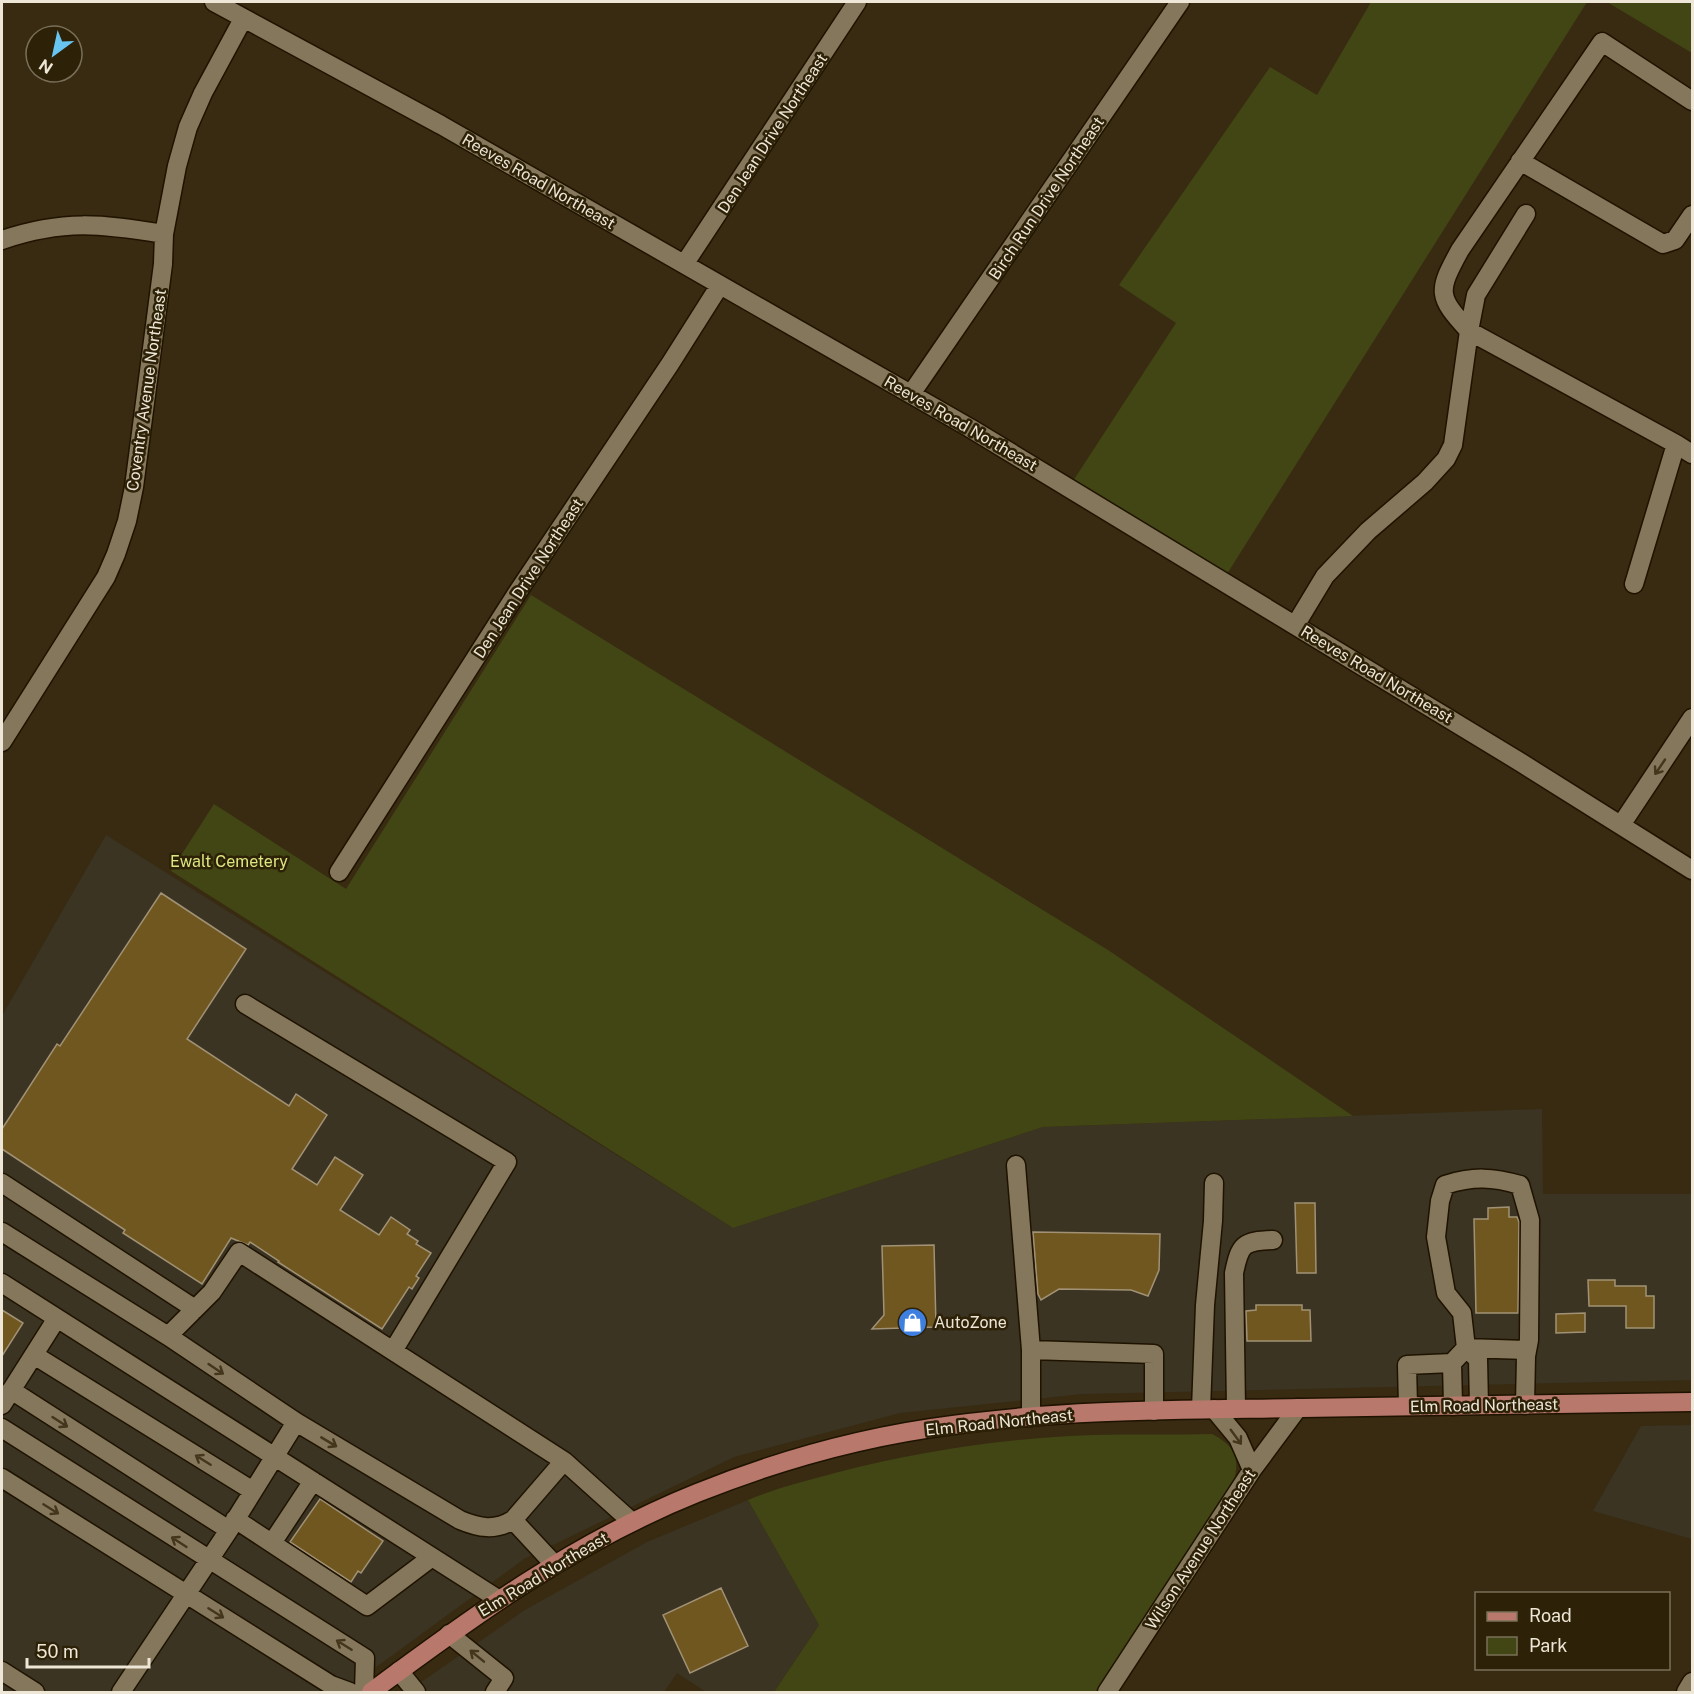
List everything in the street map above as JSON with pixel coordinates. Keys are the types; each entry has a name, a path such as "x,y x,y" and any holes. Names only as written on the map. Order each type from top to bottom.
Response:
{"main road":[{"name":"Elm Road Northeast","path":"371,1692 498,1599 554,1564 632,1522 696,1493 745,1475 826,1450 898,1433 940,1426 1031,1417 1155,1411 1692,1402"}],"street":[{"name":"Reeves Road Northeast","path":"214,2 441,125 685,263 1072,488 1692,870"},
{"name":"Den Jean Drive Northeast","path":"685,263 857,2"},
{"name":"Birch Run Drive Northeast","path":"911,394 1180,2"},
{"name":"Coventry Avenue Northeast","path":"2,742 94,597 116,554 127,521 134,487 157,311 164,234 177,166 188,128 203,93 243,19"},
{"path":"1635,585 1687,447 1469,331 1443,296 1445,277 1460,250 1602,42 1692,101"},
{"path":"1521,161 1663,244 1675,240 1692,215"},
{"path":"1296,624 1325,576 1368,531 1425,482 1446,459 1454,445 1476,295 1526,214"},
{"path":"2,240 29,231 89,224 164,234"},
{"name":"Den Jean Drive Northeast","path":"339,872 511,603 720,285"},
{"path":"1621,825 1692,718"},
{"path":"245,1004 507,1162 393,1351"},
{"path":"1016,1165 1031,1350 1031,1417"},
{"path":"1479,1405 1478,1359 1466,1348 1462,1313 1446,1293 1436,1237 1440,1201 1445,1185 1462,1180 1498,1178 1520,1185 1530,1220 1525,1405"},
{"path":"2,1183 195,1309"},
{"path":"1214,1183 1205,1305 1207,1409 1238,1438 1252,1470"},
{"path":"2,1232 168,1336 296,1422 459,1520 488,1528 504,1525 513,1520 564,1461"},
{"path":"1236,1408 1234,1273 1237,1259 1242,1248 1251,1241 1273,1240"},
{"path":"168,1336 212,1292 239,1252 564,1461 632,1522"},
{"path":"2,1283 498,1599"},
{"path":"57,1318 6,1397 232,1524 272,1544 367,1606 432,1557"},
{"path":"1453,1406 1452,1363 1466,1348 1527,1350"},
{"path":"1031,1350 1154,1354 1155,1411"},
{"path":"34,1355 253,1491"},
{"path":"1408,1406 1407,1365 1452,1363"},
{"name":"Wilson Avenue Northeast","path":"1107,1692 1252,1470 1298,1408"},
{"path":"121,1692 296,1422"},
{"path":"2,1428 365,1658 364,1692"},
{"path":"2,1478 331,1685 350,1692"},
{"path":"272,1544 313,1481"},
{"path":"513,1520 554,1564"},
{"path":"449,1634 499,1685"},
{"path":"2,1671 35,1692"},
{"path":"399,1671 416,1692"},
{"path":"1686,1692 1692,1682"}],"shaded area":[{"path":"106,835 733,1228 1043,1127 1542,1109 1543,1194 1692,1194 1692,1380 1082,1394 900,1413 734,1457 524,1559 342,1692 2,1692 2,1016"},
{"path":"1692,1425 1692,1539 1593,1511 1641,1426"},
{"path":"748,1500 819,1625 774,1692 706,1692 677,1673 664,1692 407,1692 525,1610 647,1542"}],"green space":[{"path":"1371,2 1587,2 1227,574 1073,481 1176,323 1119,285 1270,67 1317,95"},
{"path":"1607,2 1692,2 1692,53"},
{"name":"Ewalt Cemetery","path":"531,595 1108,950 1353,1116 1043,1127 733,1228 171,871 214,804 346,889"},
{"path":"1212,1434 1226,1443 1234,1453 1236,1473 1234,1481 1096,1692 774,1692 819,1625 748,1500 791,1485 867,1465 963,1447 1061,1437"}],"building":[{"path":"161,893 246,949 187,1039 289,1106 296,1094 327,1115 292,1169 317,1185 335,1157 363,1175 340,1210 379,1235 391,1217 410,1230 407,1234 418,1241 416,1244 431,1253 416,1276 419,1278 412,1289 409,1287 382,1329 250,1242 248,1245 231,1238 202,1284 123,1233 125,1230 2,1149 2,1129 57,1044 60,1046"},
{"path":"1295,1203 1315,1203 1316,1273 1297,1273"},
{"path":"1509,1207 1509,1217 1517,1217 1519,1222 1518,1313 1476,1313 1474,1219 1488,1219 1488,1208"},
{"path":"1033,1232 1160,1234 1159,1270 1148,1296 1131,1290 1059,1289 1041,1300 1038,1294"},
{"path":"934,1245 936,1327 872,1329 884,1315 882,1246"},
{"path":"1588,1280 1615,1280 1615,1286 1646,1286 1646,1296 1654,1296 1654,1328 1626,1328 1626,1306 1589,1306"},
{"path":"1256,1305 1302,1305 1302,1310 1310,1310 1311,1341 1247,1341 1246,1311 1256,1310"},
{"path":"2,1310 23,1323 2,1356"},
{"path":"1585,1313 1585,1332 1556,1333 1556,1314"},
{"path":"320,1499 383,1541 361,1573 358,1571 351,1582 290,1542"},
{"path":"721,1588 748,1646 690,1673 663,1615"}],"place":[{"name":"AutoZone","path":"913,1322"}]}
